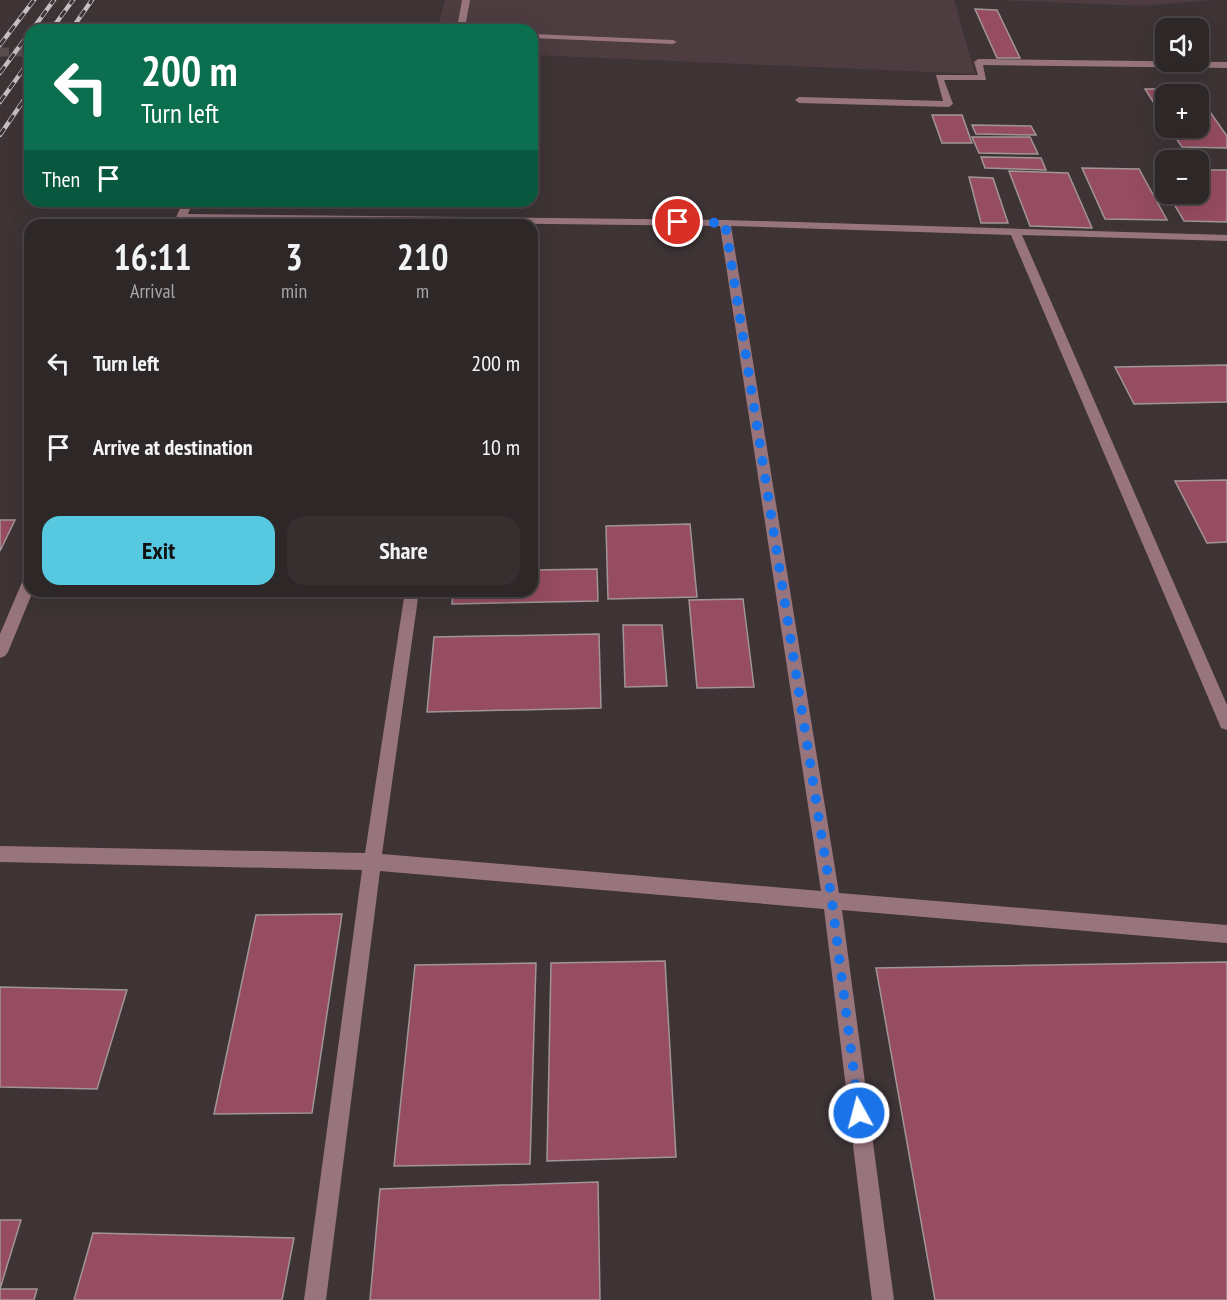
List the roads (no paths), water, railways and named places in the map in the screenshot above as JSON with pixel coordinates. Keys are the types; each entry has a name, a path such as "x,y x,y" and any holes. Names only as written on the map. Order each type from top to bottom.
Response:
{"street":[{"path":"463,24 465,0"},
{"path":"538,36 673,42"},
{"path":"799,100 949,104 939,77 983,78 978,62 1227,64"},
{"path":"538,223 725,223 1227,238"},
{"path":"725,223 832,902 883,1300"},
{"path":"1015,232 1227,723"},
{"path":"0,652 24,594"},
{"path":"315,1300 372,862 411,597"},
{"path":"0,854 372,862 1227,934"}],"tunnel":[{"path":"0,52 24,52"}],"railway":[{"path":"0,45 34,0"},
{"path":"36,24 54,0"},
{"path":"55,24 73,0"},
{"path":"75,24 92,0"},
{"path":"0,73 24,40"},
{"path":"0,102 24,68"},
{"path":"0,135 24,100"}]}
